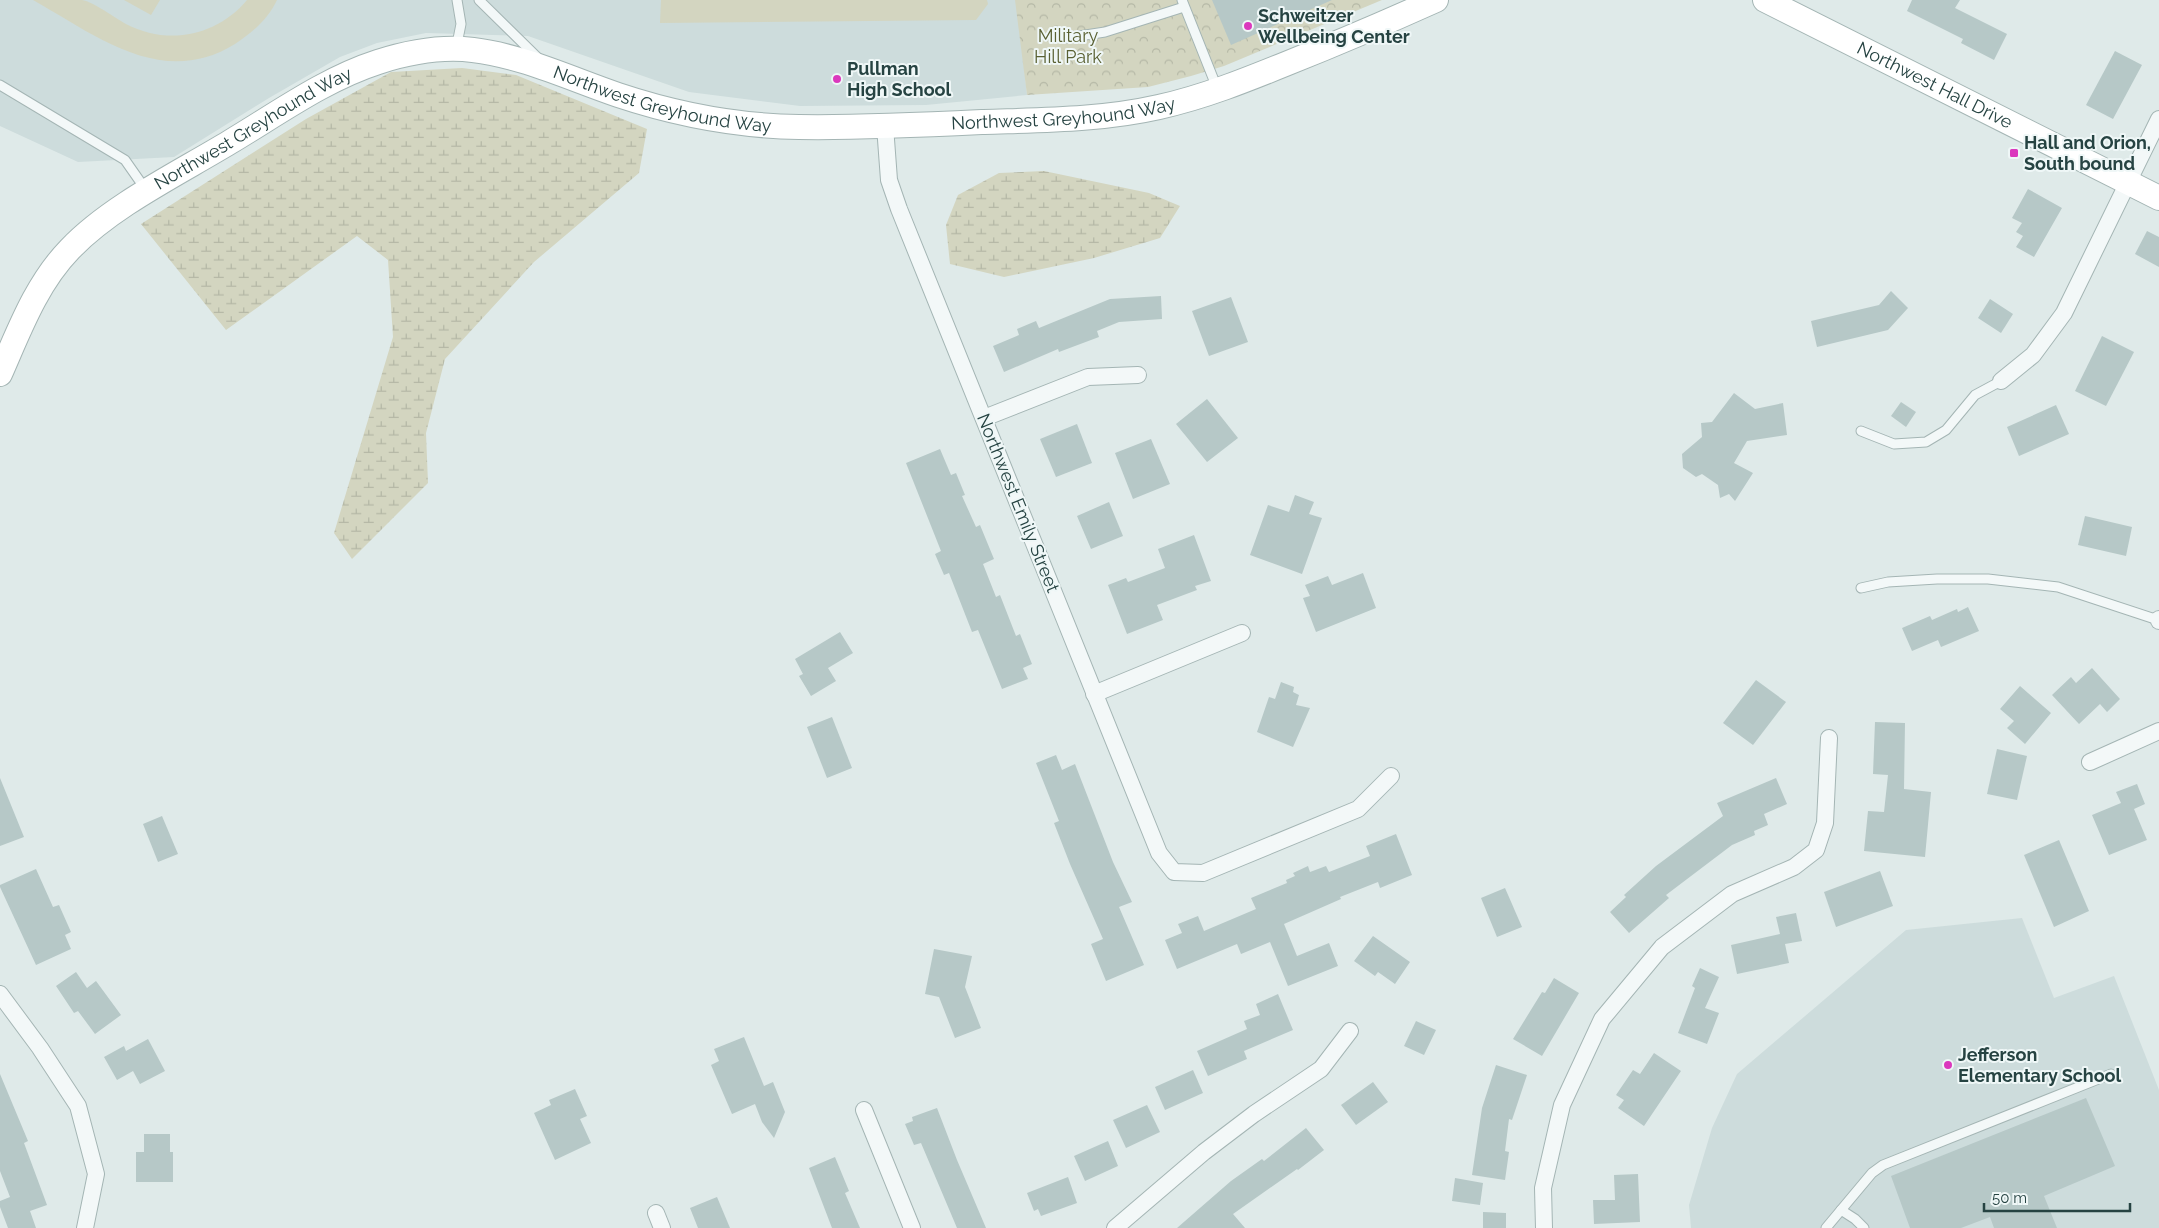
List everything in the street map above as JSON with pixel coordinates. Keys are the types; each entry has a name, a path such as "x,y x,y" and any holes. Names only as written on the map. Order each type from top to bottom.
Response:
{"street":[{"name":"Northwest Greyhound Way","path":"0,374 32,302 68,250 110,216 337,78 375,63 410,53 456,49 505,55 662,109 712,120 798,127 885,126 1081,118 1125,114 1218,91 1436,0"},
{"name":"Northwest Hall Drive","path":"1765,0 2159,198"},
{"path":"2002,381 2033,355 2064,314 2159,119"},
{"name":"Northwest Emily Street","path":"885,126 889,180 1094,694 1160,853 1174,872 1202,873 1358,810 1391,776"},
{"path":"984,418 1088,377 1138,375"},
{"path":"1094,694 1242,633"},
{"path":"2090,762 2159,731"},
{"path":"1544,1228 1543,1188 1562,1105 1602,1019 1662,947 1732,894 1794,867 1816,850 1825,824 1829,738"},
{"path":"0,994 40,1048 78,1106 96,1174 85,1228"},
{"path":"1115,1228 1204,1152 1254,1114 1321,1069 1350,1031"},
{"path":"864,1110 912,1228"},
{"path":"656,1212 662,1228"}],"lane":[{"path":"456,49 461,24 457,0"},
{"path":"479,0 552,71"},
{"path":"1066,38 1105,32 1183,4 1218,91"},
{"path":"0,85 125,160 147,192"},
{"path":"1862,431 1894,444 1926,442 1946,430 1975,395 2002,381"},
{"path":"1862,588 1898,581 1988,579 2058,587 2159,620"},
{"path":"1826,1228 1872,1173 1884,1165 2110,1074"},
{"path":"1841,1210 1855,1218 1864,1228"}],"shaded area":[{"name":"Pullman High School","path":"0,0 1017,0 1027,95 926,105 800,106 689,92 528,36 426,33 377,43 340,57 269,98 174,157 78,162 0,126"},
{"name":"Jefferson Elementary School","path":"2022,918 2054,998 2114,976 2159,1090 2159,1228 1691,1228 1689,1205 1712,1128 1737,1074 1906,930"}],"green space":[{"path":"33,0 87,1 126,24 142,31 158,35 175,36 191,34 221,22 247,0 277,0 274,7 259,25 235,44 208,57 182,61 156,59 106,42"},
{"path":"124,0 160,0 151,15"},
{"path":"661,0 987,0 988,4 976,20 660,23"},
{"name":"Military Hill Park","path":"1015,0 1382,0 1224,66 1191,76 1148,87 1027,95"},
{"path":"462,68 516,75 647,129 639,173 534,262 445,359 426,433 428,483 352,559 334,533 393,337 388,260 357,236 226,330 141,224 306,119 391,72"},
{"path":"1044,171 1149,193 1180,206 1160,238 1094,258 1004,277 950,264 946,225 958,195 999,173"}],"building":[{"name":"Schweitzer Wellbeing Center","path":"1212,0 1332,0 1231,45"},
{"path":"1912,0 1960,0 1955,8 2007,34 1994,60 1961,43 1963,39 1907,11"},
{"path":"2115,51 2142,65 2113,119 2086,105"},
{"path":"2028,189 2062,208 2034,257 2016,247 2023,236 2016,232 2022,223 2012,218"},
{"path":"2147,231 2159,237 2159,267 2135,254"},
{"path":"1891,291 1908,308 1888,330 1817,347 1811,321 1879,305"},
{"path":"1161,296 1162,319 1119,322 1097,331 1099,337 1059,352 1058,349 1004,372 993,346 1019,335 1017,329 1036,321 1039,328 1110,299"},
{"path":"1231,297 1248,342 1209,356 1192,311"},
{"path":"1990,299 2013,314 2001,333 1978,318"},
{"path":"2102,336 2134,352 2106,406 2075,391"},
{"path":"1734,393 1755,409 1783,403 1787,435 1747,441 1734,463 1753,473 1735,501 1729,494 1720,498 1718,485 1702,474 1696,477 1683,468 1682,454 1702,437 1701,423 1712,422"},
{"path":"1207,399 1238,438 1207,462 1176,424"},
{"path":"1901,402 1916,412 1906,427 1891,416"},
{"path":"2056,405 2069,434 2019,456 2007,427"},
{"path":"1077,424 1092,463 1056,477 1040,439"},
{"path":"1151,439 1170,484 1133,499 1115,453"},
{"path":"940,449 951,475 956,473 965,495 962,496 976,527 980,525 994,559 983,564 996,597 1000,595 1016,636 1020,634 1032,664 1023,668 1028,679 1002,689 978,630 972,632 949,573 944,575 935,554 941,551 906,463"},
{"path":"1295,495 1314,502 1309,514 1322,518 1302,574 1250,555 1268,505 1289,512"},
{"path":"1109,502 1123,536 1091,549 1077,516"},
{"path":"2085,516 2132,527 2126,556 2078,545"},
{"path":"1194,535 1211,581 1195,586 1197,590 1157,605 1163,620 1127,634 1108,585 1126,578 1128,582 1165,568 1158,549"},
{"path":"1363,573 1376,608 1316,632 1303,598 1310,596 1305,585 1328,576 1332,585"},
{"path":"1968,607 1979,631 1941,647 1938,640 1912,651 1902,628 1930,616 1932,620 1957,609 1958,612"},
{"path":"840,632 853,653 828,668 836,681 811,696 799,676 803,674 795,659"},
{"path":"2092,668 2120,699 2107,712 2100,704 2079,724 2052,695 2071,677 2076,683"},
{"path":"1756,680 1786,702 1753,745 1723,723"},
{"path":"1281,682 1294,687 1293,692 1299,695 1296,705 1310,708 1293,747 1257,732 1269,697 1275,699"},
{"path":"2020,686 2051,713 2025,744 2007,728 2014,721 2000,709"},
{"path":"832,717 852,768 827,778 807,727"},
{"path":"1875,722 1905,723 1904,789 1931,792 1925,857 1864,851 1868,811 1884,812 1888,775 1873,774"},
{"path":"1997,749 2027,756 2017,800 1987,794"},
{"path":"1056,755 1062,770 1075,764 1113,862 1132,902 1119,907 1144,965 1106,981 1091,944 1103,939 1054,823 1059,821 1036,763"},
{"path":"0,778 24,837 0,846"},
{"path":"1776,778 1787,804 1764,814 1768,825 1754,831 1755,835 1732,845 1666,895 1669,898 1629,933 1610,912 1626,897 1624,895 1656,866 1723,816 1717,803"},
{"path":"2137,784 2145,804 2134,809 2147,840 2109,855 2092,815 2121,803 2116,792"},
{"path":"162,816 178,854 158,862 143,824"},
{"path":"1396,834 1412,875 1380,888 1378,882 1340,897 1341,899 1284,924 1297,956 1329,943 1338,966 1288,986 1270,942 1241,954 1237,944 1177,969 1165,940 1182,933 1178,924 1198,916 1204,931 1256,909 1251,898 1287,883 1286,880 1295,876 1293,873 1308,866 1310,872 1326,866 1329,872 1370,856 1366,846"},
{"path":"2059,840 2089,911 2054,927 2024,855"},
{"path":"36,869 53,907 59,905 71,932 65,935 71,949 36,965 0,885"},
{"path":"1880,871 1893,906 1836,927 1824,892"},
{"path":"1505,888 1522,927 1497,937 1481,898"},
{"path":"1796,913 1802,941 1785,944 1789,963 1737,974 1731,945 1780,934 1776,917"},
{"path":"1373,936 1410,962 1395,984 1378,972 1375,976 1354,961"},
{"path":"934,949 972,956 965,987 981,1028 955,1038 939,997 925,994"},
{"path":"1700,968 1719,977 1705,1008 1719,1013 1707,1044 1678,1033 1695,988 1692,986"},
{"path":"76,972 87,988 96,981 121,1015 95,1034 78,1011 74,1013 56,986"},
{"path":"1554,978 1579,993 1542,1056 1513,1039 1542,992 1545,993"},
{"path":"1278,994 1293,1030 1244,1051 1247,1059 1208,1076 1197,1051 1247,1029 1244,1021 1260,1015 1256,1004"},
{"path":"1416,1021 1436,1030 1424,1055 1404,1046"},
{"path":"744,1037 764,1086 773,1082 785,1112 774,1138 762,1122 755,1104 732,1114 711,1065 719,1061 714,1049"},
{"path":"148,1039 165,1071 140,1084 133,1071 117,1080 104,1057 124,1046 126,1051"},
{"path":"1654,1053 1681,1071 1644,1126 1618,1108 1624,1100 1616,1095 1633,1070 1640,1074"},
{"path":"1496,1065 1527,1075 1512,1120 1509,1119 1505,1151 1509,1152 1505,1180 1472,1175 1482,1108"},
{"path":"1193,1070 1203,1093 1165,1110 1155,1087"},
{"path":"0,1074 28,1141 24,1143 47,1205 30,1211 36,1228 8,1228 0,1207 0,1201 10,1197 0,1171"},
{"path":"1373,1082 1388,1102 1356,1125 1341,1105"},
{"path":"575,1089 587,1116 580,1119 591,1143 555,1160 534,1113 551,1105 549,1100"},
{"path":"2086,1098 2115,1166 2044,1196 2057,1228 1994,1228 1990,1217 1961,1228 1910,1228 1891,1176"},
{"path":"1147,1105 1160,1132 1126,1148 1113,1120"},
{"path":"937,1108 986,1228 957,1228 921,1143 914,1145 905,1124 913,1121 912,1117"},
{"path":"1306,1128 1324,1150 1233,1214 1245,1228 1177,1228 1231,1181 1262,1159 1264,1161"},
{"path":"144,1134 170,1134 170,1152 173,1152 173,1182 136,1182 136,1152 144,1152"},
{"path":"1108,1141 1118,1166 1085,1181 1074,1156"},
{"path":"835,1157 849,1191 845,1193 860,1228 832,1228 809,1168"},
{"path":"1638,1174 1640,1222 1594,1224 1593,1200 1615,1200 1614,1175"},
{"path":"1068,1177 1077,1203 1041,1216 1038,1209 1034,1211 1027,1193"},
{"path":"1455,1178 1483,1183 1480,1205 1452,1201"},
{"path":"717,1197 730,1228 698,1228 690,1208"},
{"path":"1483,1212 1506,1213 1506,1228 1483,1228"}],"place":[{"name":"Schweitzer Wellbeing Center","path":"1248,26"},
{"name":"Pullman High School","path":"837,79"},
{"name":"Hall and Orion, South bound","path":"2014,153"},
{"name":"Jefferson Elementary School","path":"1948,1065"}]}
